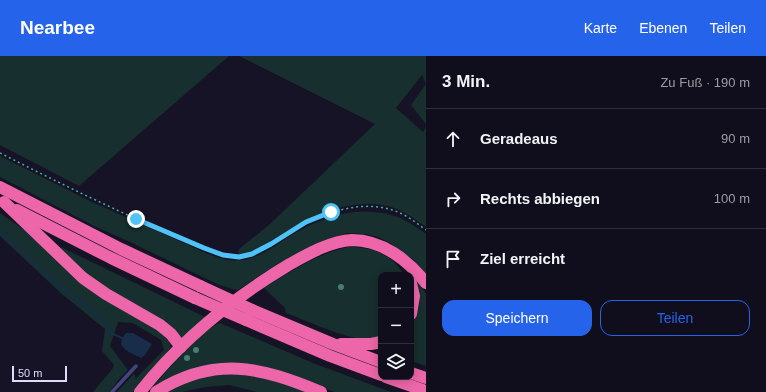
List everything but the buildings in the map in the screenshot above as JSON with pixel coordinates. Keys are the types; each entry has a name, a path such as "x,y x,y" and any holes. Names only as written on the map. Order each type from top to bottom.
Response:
{"highway":[{"path":"0,187 115,246 198,292"},
{"path":"2,202 111,258 198,292 249,315 315,350 378,374"},
{"path":"2,202 83,278 106,294 160,325 171,334 180,347"},
{"path":"140,392 180,347 202,326 244,294 279,271 320,249 351,240 366,241 396,254 414,269 426,283"},
{"path":"396,254 405,272"},
{"path":"249,315 378,361"},
{"path":"333,344 378,343"},
{"path":"156,392 168,384 187,376 211,369 244,368 282,377 321,392"},
{"path":"414,374 426,378"},
{"path":"395,380 426,391"}],"lane":[{"path":"112,392 136,366"}],"path":[{"path":"0,153 136,219 223,255 239,257 252,254 306,222 331,212 350,207 366,206 394,211 406,216 426,230"}],"green space":[{"path":"0,56 229,56 79,186 0,145"},
{"path":"239,56 426,56 426,84 422,75 396,108 423,132 426,126 426,227 407,214 394,208 366,204 351,205 337,208 309,219 256,249 238,255 239,249 270,224 375,124"},
{"path":"426,84 426,124 411,105"},
{"path":"0,156 92,202 206,253 227,260 241,260 254,257 267,251 303,229 329,218 357,212 386,214 400,218 426,234 426,274 414,260 390,243 378,237 365,234 347,233 319,243 265,272 238,290 232,289 217,284 94,226 0,177"},
{"path":"0,213 27,232 65,269 83,284 155,328 169,341 171,347 133,392 117,392 134,374 136,378 164,350 161,340 133,323 118,322 110,346 128,370 109,392 93,392 114,365 102,351 105,329 63,295 0,236"},
{"path":"61,247 205,317 181,339 90,278 60,250"},
{"path":"348,247 357,247 373,250 394,262 402,272 378,272 378,337 369,339 350,337 286,313 285,308 264,288 294,269 337,250"},
{"path":"418,281 426,294 426,366 414,362 414,320 420,302"},
{"path":"220,323 313,363 391,392 335,392 264,366 247,365 152,388 195,341"},
{"path":"248,373 312,392 257,392 229,385 205,387 182,392 164,392 187,382 208,376"}],"water":[{"path":"126,333 133,333 152,344 145,355 141,358 127,351 121,345 122,338"}],"waterway":[{"path":"0,233 53,280 106,322 111,333 122,338"}],"route":[{"path":"136,219 204,248 223,255 239,257 252,254 306,222 331,212"}]}
